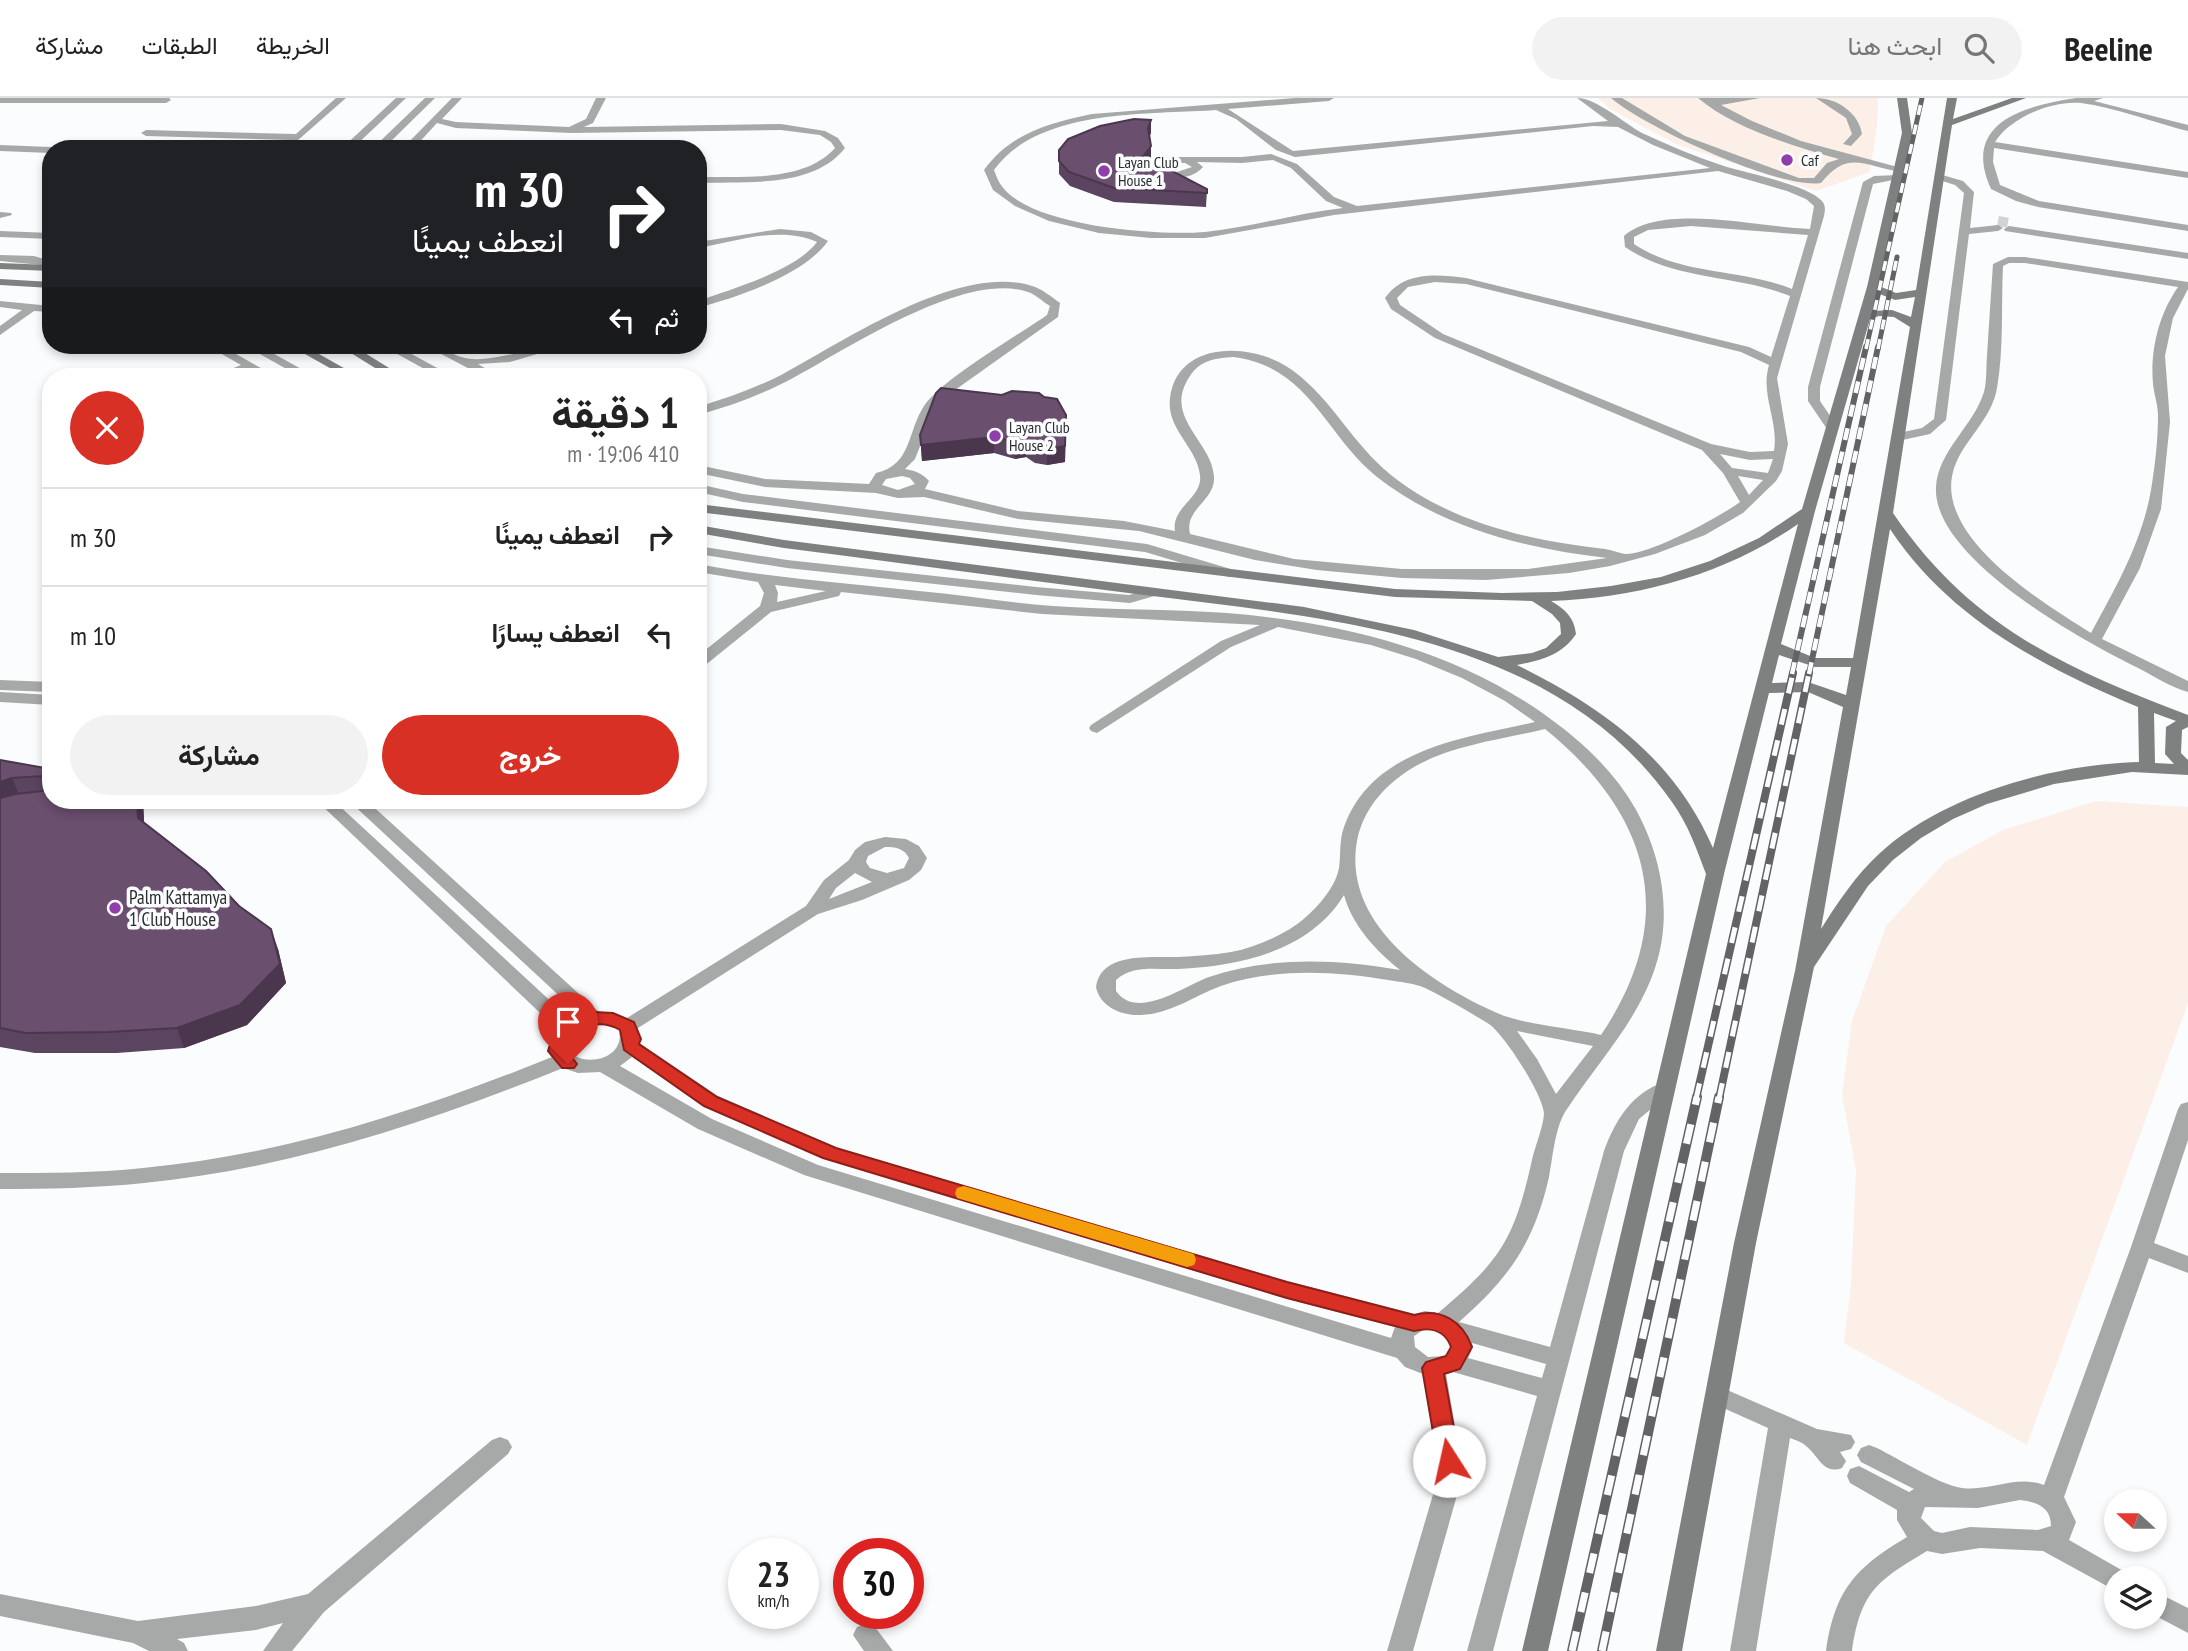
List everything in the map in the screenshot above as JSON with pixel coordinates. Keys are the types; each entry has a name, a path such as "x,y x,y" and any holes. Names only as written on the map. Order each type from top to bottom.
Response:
{"main road":[{"path":"1535,1651 1715,874 1808,511 1873,287 1907,133 1902,98"},
{"path":"1669,1651 1745,1243 1804,971 1886,513 1952,98"},
{"path":"1947,124 2021,98"},
{"path":"0,266 42,268"},
{"path":"0,282 42,284"},
{"path":"1873,287 1895,296 1920,293"},
{"path":"1866,316 1889,313 1906,317 1914,325"},
{"path":"312,354 337,368"},
{"path":"359,354 383,368"},
{"path":"707,509 1229,573 1473,599 1536,598 1628,587 1695,571 1750,549 1788,527 1808,511"},
{"path":"1886,513 1914,558 1994,628 2073,674 2188,721"},
{"path":"707,531 784,544 1374,623 1437,639 1496,661 1550,686 1602,720 1644,757 1679,798 1703,843 1715,874"},
{"path":"1496,661 1543,656 1563,644 1567,636 1565,619 1558,611 1536,598"},
{"path":"1773,646 1794,657 1818,664 1842,665 1859,661"},
{"path":"1762,690 1784,685 1813,687 1836,695 1852,705"},
{"path":"2146,705 2147,768"},
{"path":"2188,721 2174,727 2173,754 2188,769"},
{"path":"1804,971 1863,880 1894,851 1931,825 1973,804 2071,775 2126,768 2188,769"}],"street":[{"path":"295,140 341,98"},
{"path":"356,140 401,98"},
{"path":"386,140 430,98"},
{"path":"416,140 457,98"},
{"path":"593,126 601,98"},
{"path":"1329,98 1240,111 1217,109 1112,114 1055,125 1023,138 999,153 989,170 997,188 1019,204 1053,219 1099,230 1151,235 1205,235 1357,209 1724,169"},
{"path":"884,482 907,493 946,495 1021,515 1136,527 1183,536 1274,560 1423,576 1542,571 1597,559 1634,556 1701,532 1727,518 1772,477 1779,455 1784,436 1773,398 1771,378 1820,210 1816,201 1703,162 1614,121 1583,98"},
{"path":"1616,98 1682,138 1798,181 1817,181 1830,165 1847,159"},
{"path":"1707,101 1755,98"},
{"path":"1821,98 1842,110 1855,124 1857,134 1848,144"},
{"path":"2098,98 2043,107 2014,116 1996,129 1988,144 1987,164 1995,187 2038,204 2188,228"},
{"path":"0,100 166,100"},
{"path":"2080,100 2188,128"},
{"path":"1707,101 1750,125 1847,159 1899,173"},
{"path":"1240,111 1273,153 1293,157 1330,199 1334,212"},
{"path":"435,120 456,125 571,130 593,126 781,127 822,133 835,140 840,148 835,157 822,166 802,172 707,179"},
{"path":"1242,160 1160,160 1152,167 1171,174 1192,172 1273,153 1293,157 1614,121"},
{"path":"426,131 456,125"},
{"path":"146,133 298,137"},
{"path":"1988,144 2188,175"},
{"path":"0,148 42,150"},
{"path":"1182,159 1197,165 1197,169 1192,172"},
{"path":"1691,171 1703,162"},
{"path":"1831,426 1814,401 1814,387 1868,182 1899,173"},
{"path":"1898,437 1926,431 1940,420 1963,232 1969,211 1968,189 1939,177"},
{"path":"1330,199 1357,209"},
{"path":"2106,233 2109,216"},
{"path":"1984,218 2004,225 2188,256"},
{"path":"2123,218 2124,235"},
{"path":"1797,288 1694,271 1658,261 1639,253 1629,244 1629,236 1646,226 1674,222 1813,237"},
{"path":"1963,232 2004,225"},
{"path":"2029,229 2124,235 2188,249"},
{"path":"707,243 748,236 800,232 815,235 823,241 820,248 805,259 742,290 707,302"},
{"path":"0,234 42,236"},
{"path":"748,236 792,245 801,250 805,259"},
{"path":"0,258 42,261"},
{"path":"2187,285 2025,260 2008,260 1998,264 1991,390 1980,417 1950,462 1943,486 1946,508 1965,539 2012,587 2094,642 2188,687"},
{"path":"1775,364 1762,356 1735,347 1466,281 1444,279 1406,284 1395,290 1391,298 1395,307 1439,335 1707,447 1735,455 1779,455"},
{"path":"2094,642 2129,578 2146,535 2158,491 2164,413 2159,379 2161,351 2173,300 2187,285"},
{"path":"707,408 767,386 855,338 950,294 1010,286 1032,290 1050,299 1056,305 1052,317 944,392 930,407 909,459 884,482 867,514"},
{"path":"0,294 42,296"},
{"path":"0,304 42,308"},
{"path":"0,332 32,307"},
{"path":"1735,347 1780,346"},
{"path":"229,354 255,368"},
{"path":"267,354 293,368"},
{"path":"404,354 431,368"},
{"path":"448,354 475,368"},
{"path":"463,362 526,354"},
{"path":"1183,536 1180,522 1203,492 1207,477 1179,423 1176,396 1188,366 1201,359 1242,355 1262,359 1287,373 1329,412 1355,450 1377,470 1406,490 1481,527 1527,542 1597,559"},
{"path":"498,368 510,358"},
{"path":"245,368 251,366"},
{"path":"1707,447 1724,467 1746,502"},
{"path":"1724,467 1735,455"},
{"path":"909,459 918,479"},
{"path":"1724,467 1772,477"},
{"path":"707,472 744,482 787,487 918,479 940,489 946,495"},
{"path":"887,516 918,479"},
{"path":"707,490 743,498 1147,548 1229,573"},
{"path":"1136,527 1190,506"},
{"path":"1527,542 1538,551 1544,561 1542,571"},
{"path":"707,551 787,564 1036,591 1130,599 1153,592"},
{"path":"707,570 762,580 1051,611 1213,617 1278,624 1373,641 1452,666 1489,684 1523,704 1585,754 1611,783 1632,814 1654,881 1656,917 1651,952 1638,988 1605,1042 1554,1113 1526,1225 1505,1260 1447,1326"},
{"path":"707,657 766,609 772,599 771,588 762,580"},
{"path":"766,609 853,590"},
{"path":"1213,617 1226,644"},
{"path":"1097,728 1226,644 1278,624"},
{"path":"0,685 42,687"},
{"path":"0,697 42,699"},
{"path":"1427,982 1352,968 1297,967 1255,972 1215,982 1148,1009 1119,1005 1109,998 1104,988 1107,978 1115,970 1128,965 1205,962 1240,956 1301,931 1322,914 1338,894 1346,873 1349,834 1360,807 1380,783 1408,764 1443,750 1548,724"},
{"path":"334,809 568,1028"},
{"path":"366,809 594,1018"},
{"path":"812,910 831,884 872,845 885,842 905,844 914,850 918,862 912,870 856,896 812,910 629,1036 624,1054 603,1065 579,1067 564,1060 557,1051 557,1043 568,1028 594,1018 613,1018 629,1036 711,1101 830,1153 1287,1290 1414,1323"},
{"path":"857,862 869,876 895,878"},
{"path":"1346,873 1353,901 1369,930 1394,957 1427,982 1497,1020 1605,1042"},
{"path":"1497,1020 1522,1049 1542,1080 1554,1113"},
{"path":"0,1181 114,1177 210,1166 305,1147 423,1114 486,1093 564,1060"},
{"path":"603,1065 705,1124 811,1170 1404,1351"},
{"path":"1480,1651 1614,1151 1623,1126 1636,1107 1665,1089"},
{"path":"2051,1500 2142,1247 2188,1109"},
{"path":"2142,1247 2188,1265"},
{"path":"1549,1391 1412,1361 1404,1351 1402,1335 1414,1323 1425,1320 1558,1358"},
{"path":"1400,1651 1449,1481 1443,1366 1462,1347 1447,1326"},
{"path":"1718,1395 1838,1451"},
{"path":"1743,1651 1781,1423"},
{"path":"276,1651 315,1604 500,1447"},
{"path":"1910,1504 1864,1466 1955,1498"},
{"path":"2020,1490 2035,1492 2051,1500 2061,1512 2064,1529 2058,1535 2045,1539 1991,1536 1944,1544 1925,1539 1909,1520 1910,1504 1920,1497 1978,1498 2020,1490"},
{"path":"1839,1651 1841,1628 1850,1601 1861,1583 1873,1570 1925,1539"},
{"path":"2045,1539 2104,1573"},
{"path":"137,1632 232,1621 315,1604"},
{"path":"0,1605 137,1632 175,1651"},
{"path":"2167,1609 2188,1621"}],"shaded area":[{"path":"1598,98 1878,98 1870,172 1816,191 1676,144 1610,109"},
{"path":"2096,801 2188,807 2188,1003 2027,1445 1844,1343 1851,1285 1856,1171 1842,1094 1852,1021 1886,926 1945,862 2003,830"}],"building":[{"name":"Layan Club House 1","path":"1134,119 1151,120 1148,128 1151,146 1142,158 1170,166 1170,170 1207,189 1207,193 1114,188 1069,172 1059,161 1059,150 1068,139 1100,126"},
{"name":"Layan Club House 2","path":"941,388 1002,395 1012,391 1039,393 1044,397 1057,399 1066,415 1065,446 1047,449 1034,447 1026,441 1015,442 994,437 921,445 920,435 936,393"},
{"path":"0,760 42,767 42,776 12,778 0,782"},
{"name":"Palm Kattamya 1 Club House","path":"42,791 42,809 138,809 138,818 206,871 239,906 271,929 280,964 240,1005 177,1028 26,1033 0,1028 0,798"}],"tunnel":[{"path":"1998,221 2010,223"}],"railway":[{"path":"1866,349 1922,98"},
{"path":"1878,349 1897,257"},
{"path":"1792,674 1866,347"},
{"path":"1809,674 1878,347"},
{"path":"1696,1099 1793,673"},
{"path":"1719,1099 1809,673"},
{"path":"1572,1651 1697,1097"},
{"path":"1602,1651 1719,1097"}],"slow traffic":[{"path":"964,1193 1187,1260"}],"place":[{"name":"Caf","path":"1787,160"},
{"name":"Layan Club House 1","path":"1104,171"},
{"name":"Layan Club House 2","path":"995,436"},
{"name":"Palm Kattamya 1 Club House","path":"115,908"}],"route":[{"path":"568,1064 557,1051 561,1035 584,1020 613,1018 628,1026 632,1039 630,1046 711,1101 830,1153 1287,1290 1414,1323 1431,1320 1442,1323 1457,1335 1462,1347 1453,1363 1433,1368 1449,1461"}]}
